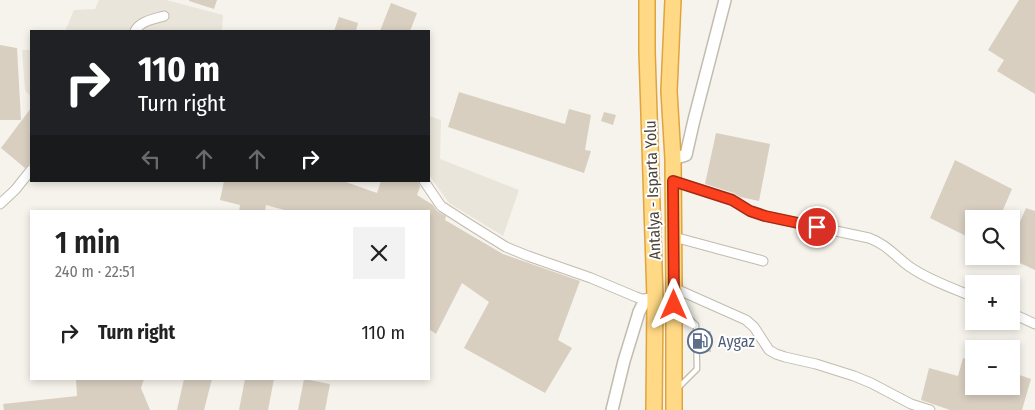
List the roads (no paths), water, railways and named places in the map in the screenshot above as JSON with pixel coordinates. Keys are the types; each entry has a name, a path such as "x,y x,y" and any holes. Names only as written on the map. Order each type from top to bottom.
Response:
{"highway":[{"name":"Antalya - Isparta Yolu","path":"648,0 650,299 654,410"},
{"name":"Antalya - Isparta Yolu","path":"673,0 669,92 673,159 674,410"}],"street":[{"path":"673,159 686,155 725,0"},
{"path":"135,30 137,26 164,16"},
{"path":"0,204 15,190 30,171"},
{"path":"673,181 732,200 750,211 765,216 869,238 884,245 909,266 928,278 965,293"},
{"path":"425,182 441,206 506,247 591,278 636,297 650,299"},
{"path":"674,237 763,261"},
{"path":"674,288 746,320 754,327 769,350 776,354 854,376 911,404 930,410"},
{"path":"612,410 639,312 650,299"},
{"path":"1020,317 1035,324"}],"lane":[{"path":"674,305 696,325 696,369 674,391"}],"place":[{"name":"Aygaz","path":"700,341"}]}
